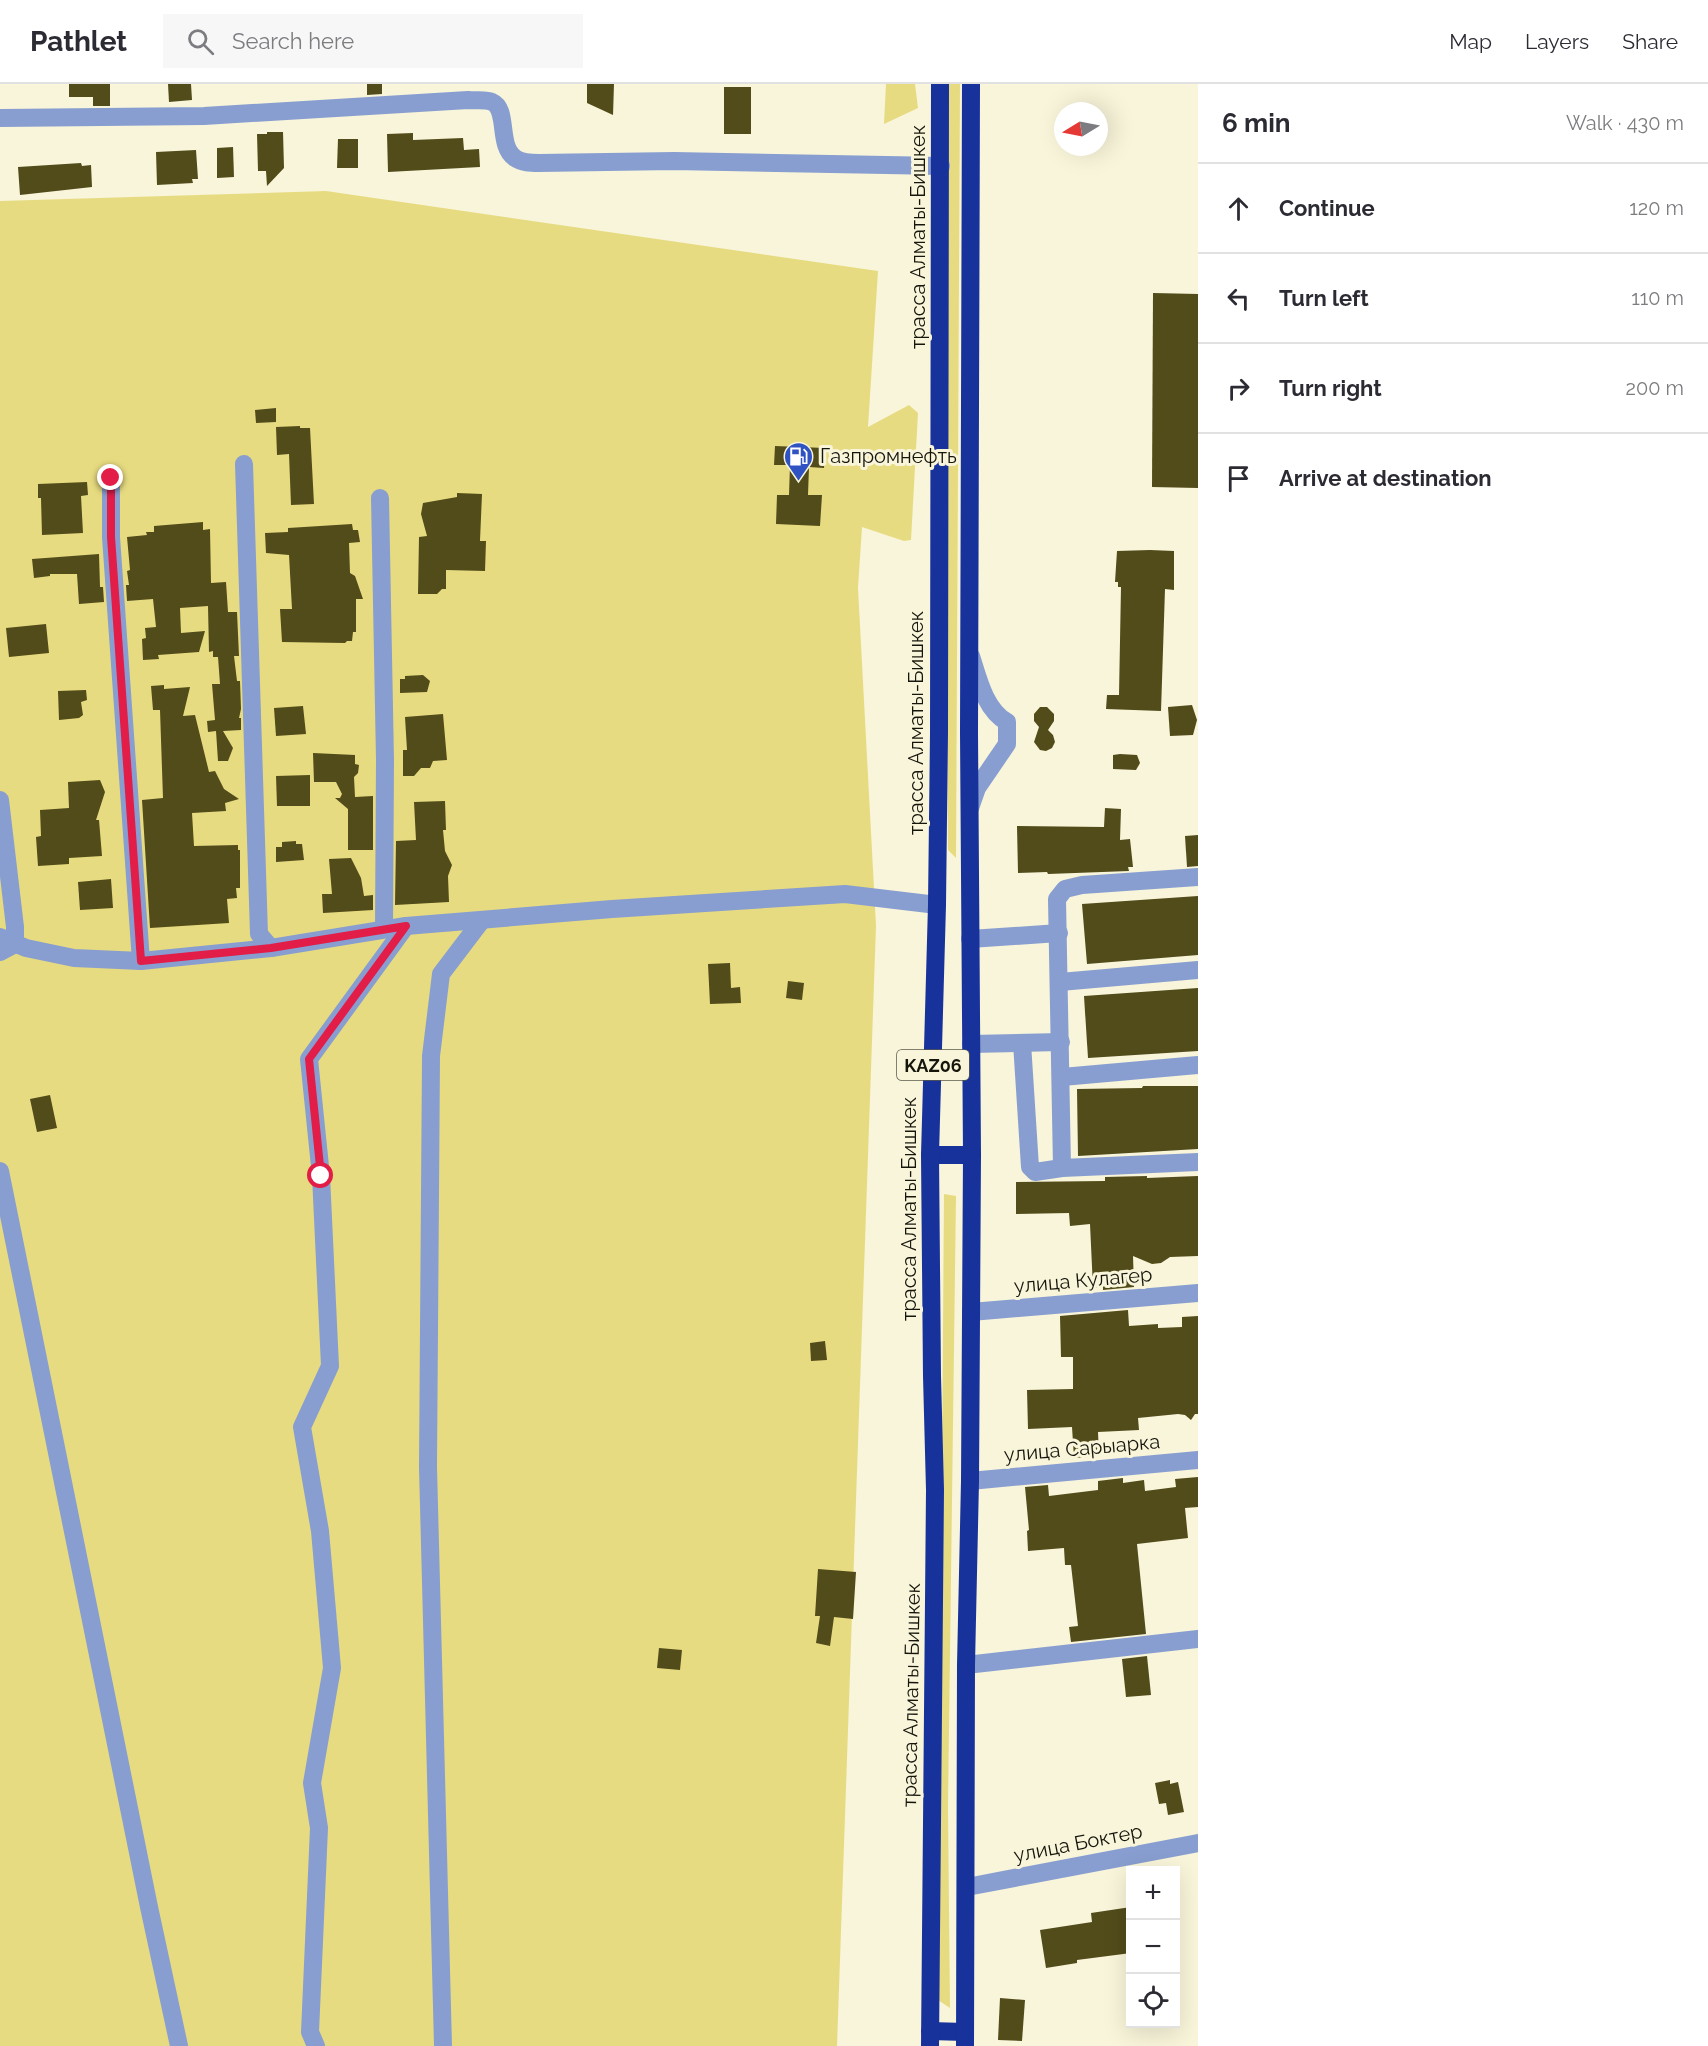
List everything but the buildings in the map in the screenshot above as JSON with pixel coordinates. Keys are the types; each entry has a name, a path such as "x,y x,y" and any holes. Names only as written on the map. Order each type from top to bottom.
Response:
{"highway":[{"name":"трасса Алматы-Бишкек","path":"930,2039 935,1490 930,1155 937,905 940,84"},
{"name":"KАZ06","path":"965,2039 966,1665 970,1481 972,1155 971,84"},
{"path":"930,1155 972,1155"},
{"path":"930,2039 965,2039"}],"street":[{"path":"0,118 204,116 480,101 492,102 500,112 505,142 510,154 524,162 538,164 674,161 941,166"},
{"path":"244,464 259,934 271,948"},
{"path":"111,478 111,537 141,961"},
{"path":"380,498 385,760 384,929"},
{"path":"970,649 978,681 997,716 1006,722 1007,744 977,788 970,810"},
{"path":"0,800 15,927 5,945 74,958 141,961 271,948 406,926 845,894 937,905"},
{"path":"1062,1168 1057,899 1065,889 1082,885 1198,877"},
{"path":"443,2046 428,1467 431,1056 441,974 482,920"},
{"path":"316,2046 310,2032 319,1828 312,1783 332,1668 320,1532 302,1427 330,1366 321,1176 309,1059 406,926"},
{"path":"970,939 1059,933"},
{"path":"1060,982 1198,970"},
{"path":"971,1044 1061,1042"},
{"path":"1022,1043 1030,1167 1035,1172 1062,1168 1198,1162"},
{"path":"1062,1077 1198,1065"},
{"path":"0,1171 179,2046"},
{"name":"улица Кулагер","path":"971,1312 1198,1293"},
{"name":"улица Сарыарка","path":"970,1481 1198,1460"},
{"path":"966,1665 1198,1639"},
{"name":"улица Боктер","path":"967,1887 1198,1843"}],"shaded area":[{"path":"886,84 915,84 918,108 884,124"},
{"path":"948,84 960,84 956,858 948,850"},
{"path":"326,191 878,271 868,427 909,405 918,413 911,540 904,541 862,527 858,588 876,926 837,2046 0,2046 0,201"},
{"path":"944,1194 956,1196 948,1806 950,2008 938,2000"}],"place":[{"name":"Газпромнефть","path":"799,482"}],"route":[{"path":"111,478 111,537 141,961 271,948 406,926 309,1059 321,1176"}]}
